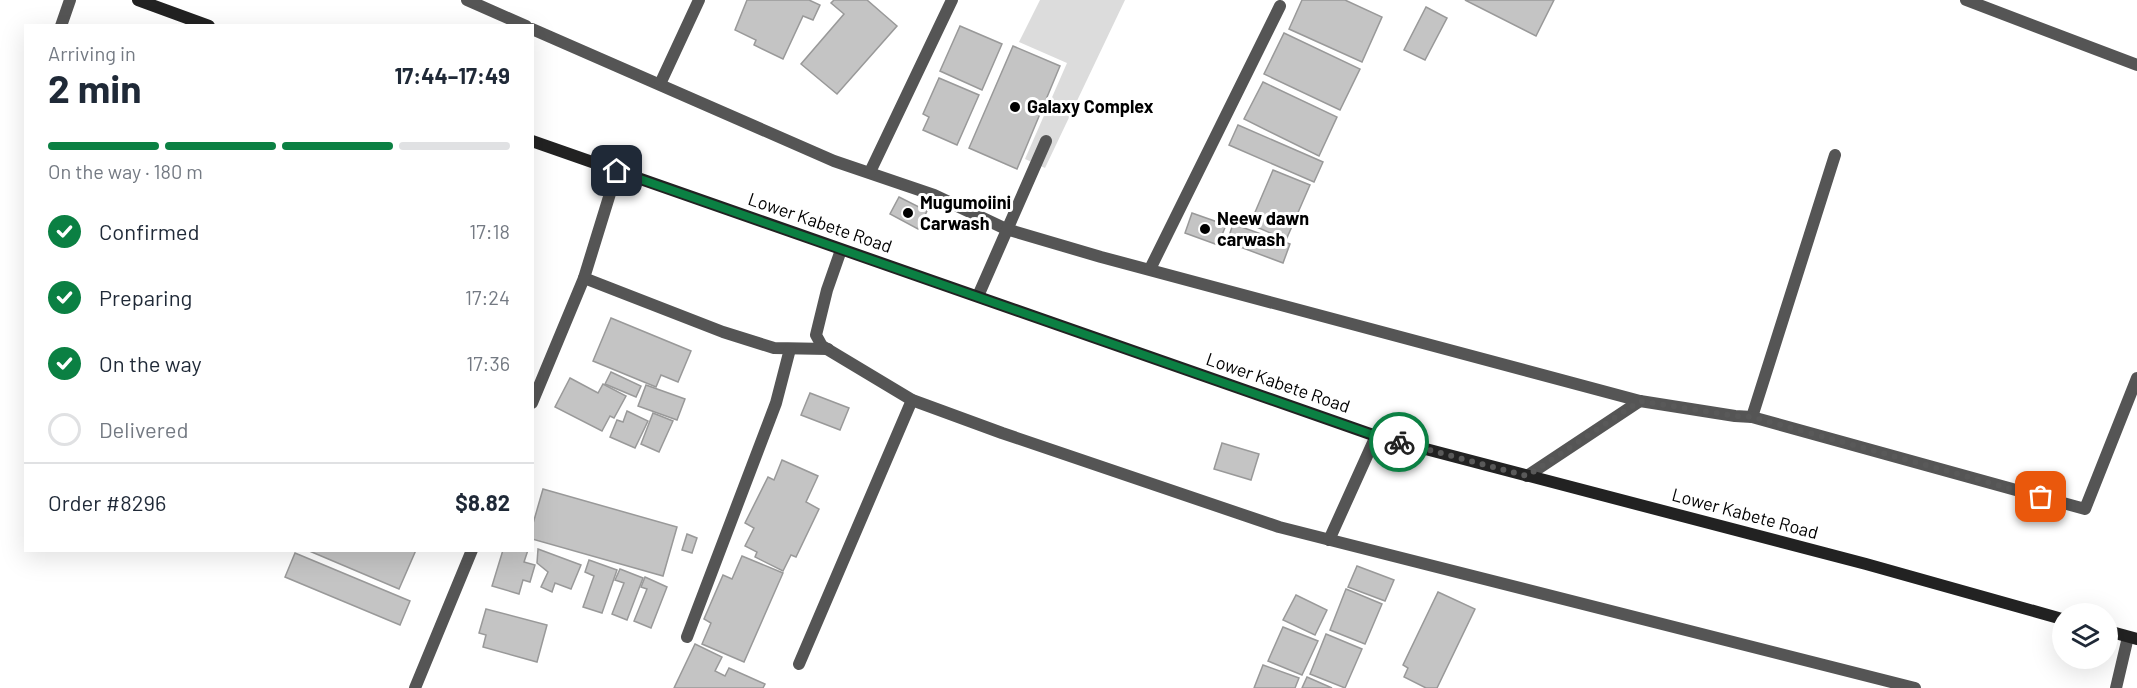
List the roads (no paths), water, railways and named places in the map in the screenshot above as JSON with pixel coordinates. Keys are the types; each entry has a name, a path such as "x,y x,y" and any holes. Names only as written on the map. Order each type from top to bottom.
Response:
{"main road":[{"path":"138,0 204,24"},
{"name":"Lower Kabete Road","path":"534,142 1376,436 1844,558 2052,616"},
{"path":"2118,634 2133,638"}],"street":[{"path":"62,24 70,0"},
{"path":"467,0 521,24"},
{"path":"660,84 699,0"},
{"path":"870,172 952,0"},
{"path":"1966,0 2137,65"},
{"path":"1150,269 1280,6"},
{"path":"534,29 834,161 934,195 1006,229 1101,257 1640,401 1752,417 2085,509 2137,378"},
{"path":"978,297 1046,141"},
{"path":"1752,417 1835,155"},
{"path":"534,398 584,278 617,171"},
{"path":"841,250 827,290 816,335 822,346 912,400 1279,527 1915,688"},
{"path":"584,278 723,332 774,348 828,349"},
{"path":"687,638 776,403 790,349"},
{"path":"799,664 912,400"},
{"path":"1527,476 1640,401"},
{"path":"1329,540 1376,436"},
{"path":"415,688 471,552"},
{"path":"2116,688 2133,638"}],"place":[{"name":"Galaxy Complex","path":"1015,107"},
{"name":"Mugumoiini Carwash","path":"908,213"},
{"name":"Neew dawn carwash","path":"1205,229"}]}
